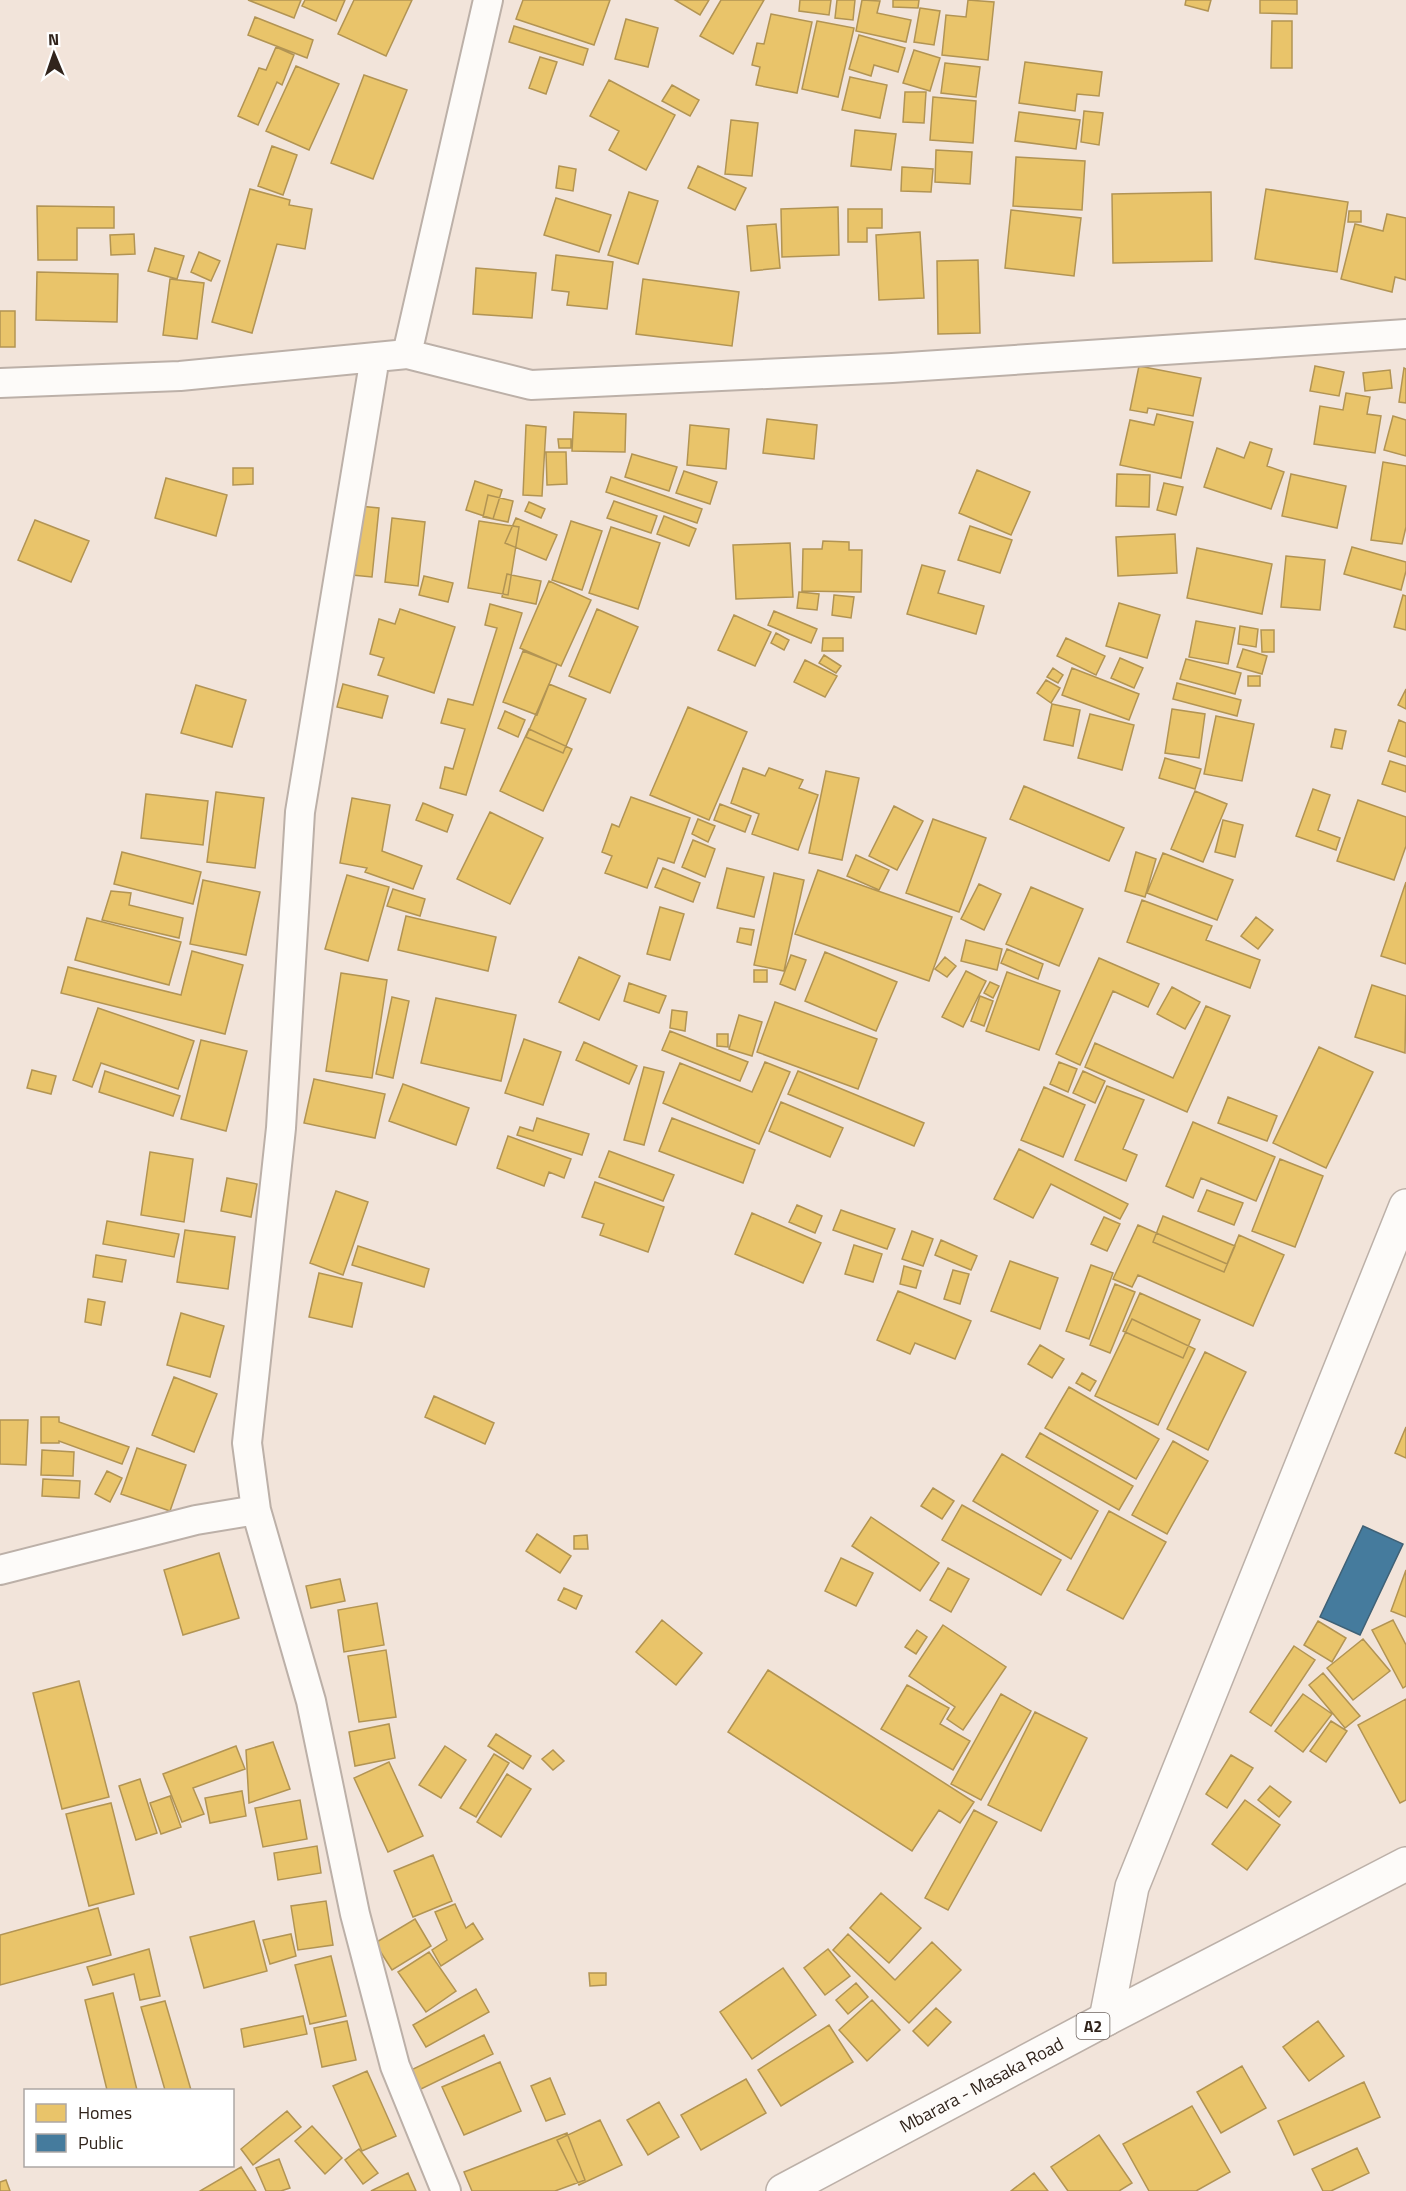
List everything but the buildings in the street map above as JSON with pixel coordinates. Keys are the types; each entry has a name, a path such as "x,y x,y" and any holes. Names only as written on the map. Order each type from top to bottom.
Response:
{"main road":[{"path":"1106,2019 1132,1887 1406,1206"},
{"name":"Mbarara - Masaka Road","path":"783,2191 1106,2019 1406,1864"}],"street":[{"path":"407,354 488,0"},
{"path":"0,383 180,376 407,354 531,385 892,368 1406,334"},
{"path":"375,357 300,812 281,1128 247,1443 256,1510 311,1701 355,1914 395,2066 447,2191"},
{"path":"0,1570 196,1520 256,1510"}]}
